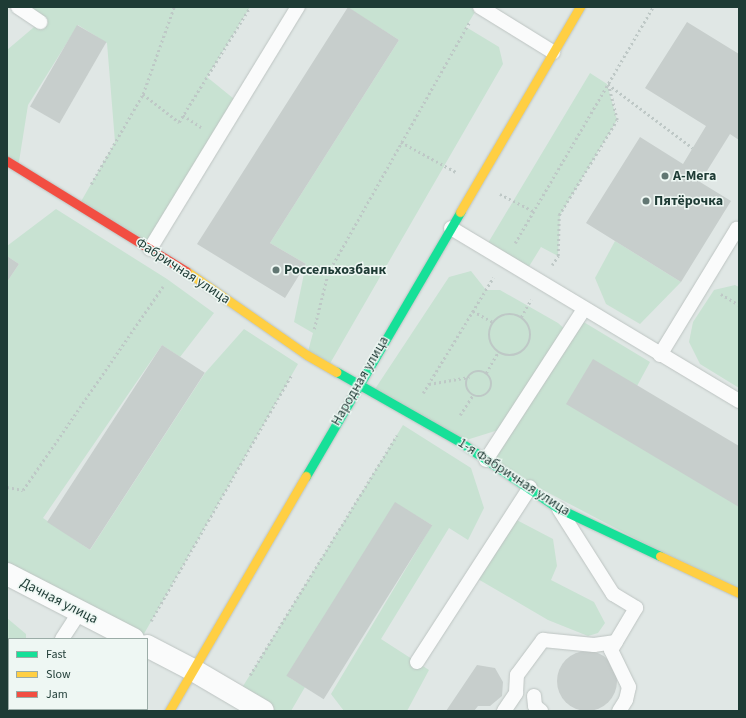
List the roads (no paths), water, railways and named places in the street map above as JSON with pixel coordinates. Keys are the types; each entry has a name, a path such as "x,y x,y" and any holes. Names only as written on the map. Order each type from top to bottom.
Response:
{"street":[{"name":"Народная улица","path":"169,711 358,384 451,228 552,52 580,7"},
{"name":"Фабричная улица","path":"7,161 178,266 307,356 358,384"},
{"name":"1-я Фабричная улица","path":"358,384 410,413 530,487 558,508 739,593"},
{"name":"Дачная улица","path":"7,574 80,612 143,637"},
{"name":"Дачная улица","path":"148,640 193,670 262,711"}],"lane":[{"path":"18,7 40,22"},
{"path":"150,249 298,7"},
{"path":"480,7 552,52"},
{"path":"451,228 660,355 739,400"},
{"path":"660,355 737,229 739,230"},
{"path":"486,460 584,308"},
{"path":"417,662 530,487"},
{"path":"558,508 613,594 636,608 611,650 629,687 626,700 619,711"},
{"path":"63,638 80,612"},
{"path":"504,711 516,693 517,675 543,640 594,645 616,642"},
{"path":"534,696 535,706 541,711"}],"place":[{"name":"А-Мега","path":"665,176"},
{"name":"Пятёрочка","path":"646,201"},
{"name":"Россельхозбанк","path":"276,270"}]}
